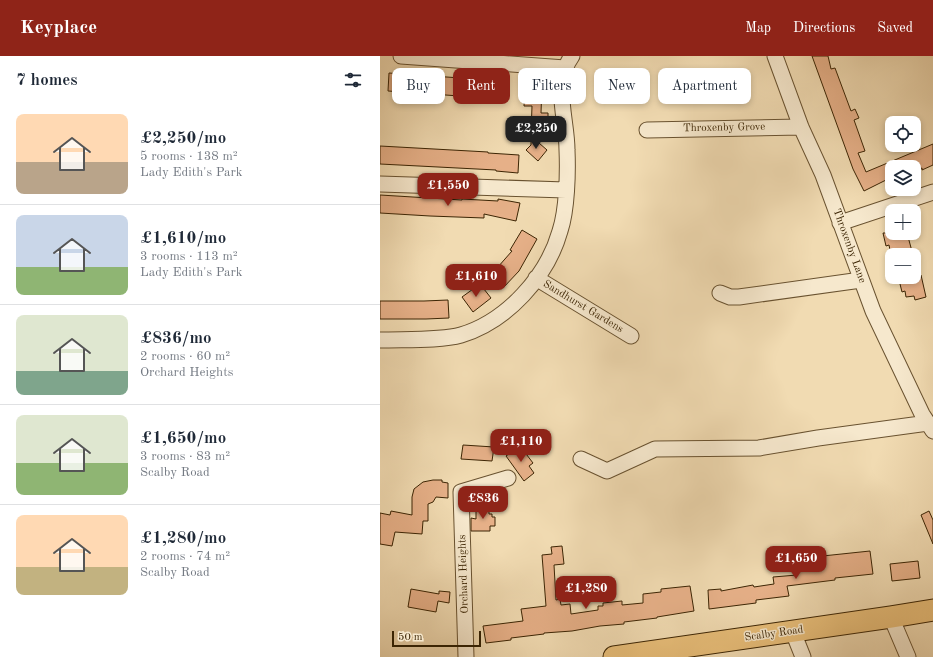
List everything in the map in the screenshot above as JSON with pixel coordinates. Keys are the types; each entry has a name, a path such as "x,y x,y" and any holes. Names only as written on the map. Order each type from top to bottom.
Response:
{"highway":[{"name":"Scalby Road","path":"614,657 793,632 933,610"}],"street":[{"path":"380,340 456,336 481,328 500,315 524,294 547,262 555,247 561,230 565,209 567,150 562,81 569,62 401,56"},
{"name":"Throxenby Lane","path":"775,56 801,127 823,175 873,311 929,419"},
{"name":"Throxenby Grove","path":"647,130 801,127"},
{"path":"380,184 566,190"},
{"path":"840,223 933,192"},
{"name":"Sandhurst Gardens","path":"536,278 631,336"},
{"path":"720,293 730,297 739,297 861,280"},
{"path":"581,459 607,470 655,449 759,448 929,419"},
{"name":"Orchard Heights","path":"466,657 461,492 508,478"},
{"path":"891,617 908,657"},
{"path":"793,632 803,657"}],"building":[{"path":"812,56 828,56 831,69 835,68 851,111 855,109 859,118 854,120 865,151 858,153 866,172 885,164 885,180 864,191 853,169"},
{"path":"389,73 392,73 392,91 388,91"},
{"path":"445,77 453,77 453,96 445,95"},
{"path":"524,104 541,104 541,113 548,113 548,135 531,134 532,106 524,106"},
{"path":"531,136 547,150 538,161 526,150 531,145"},
{"path":"933,144 933,165 922,170 921,160 895,160 914,152 921,152 921,149"},
{"path":"380,146 519,155 518,173 496,170 380,164"},
{"path":"380,195 462,200 498,201 498,199 520,203 516,221 484,214 484,218 380,213"},
{"path":"522,230 537,239 519,271 503,288 490,276 512,251 510,250"},
{"path":"883,233 885,233 885,240 909,240 911,248 890,248 889,245 886,246"},
{"path":"921,275 926,297 915,300 914,296 906,297 905,291 902,292 900,284 921,284"},
{"path":"480,284 491,298 473,312 462,297"},
{"path":"448,300 449,318 380,319 380,301"},
{"path":"463,445 494,447 492,461 461,459"},
{"path":"520,446 533,463 529,466 534,473 524,481 506,456"},
{"path":"442,480 442,482 448,483 448,498 436,497 433,502 428,504 428,521 423,521 422,534 395,532 392,546 380,544 380,513 390,515 391,511 412,515 412,497 414,489 423,482"},
{"path":"476,506 489,506 489,514 492,514 492,517 495,517 495,526 490,526 490,531 471,531 471,518 476,519"},
{"path":"929,511 933,520 933,544 921,515"},
{"path":"562,546 564,564 554,565 556,600 560,599 561,605 570,604 571,614 598,610 598,606 603,606 603,603 622,601 622,605 643,603 643,594 661,592 661,589 690,586 694,611 624,622 624,624 544,633 511,638 511,640 486,643 483,626 523,621 521,609 546,606 542,555 552,554 551,547"},
{"path":"870,551 873,574 835,578 835,580 787,586 789,596 756,600 756,603 709,609 708,590 721,589 721,591 753,585 754,587 774,584 773,577 797,575 796,569 814,568 813,557"},
{"path":"918,561 920,578 892,581 890,564"},
{"path":"411,589 439,594 439,591 450,592 449,603 438,601 436,612 408,607"}]}
